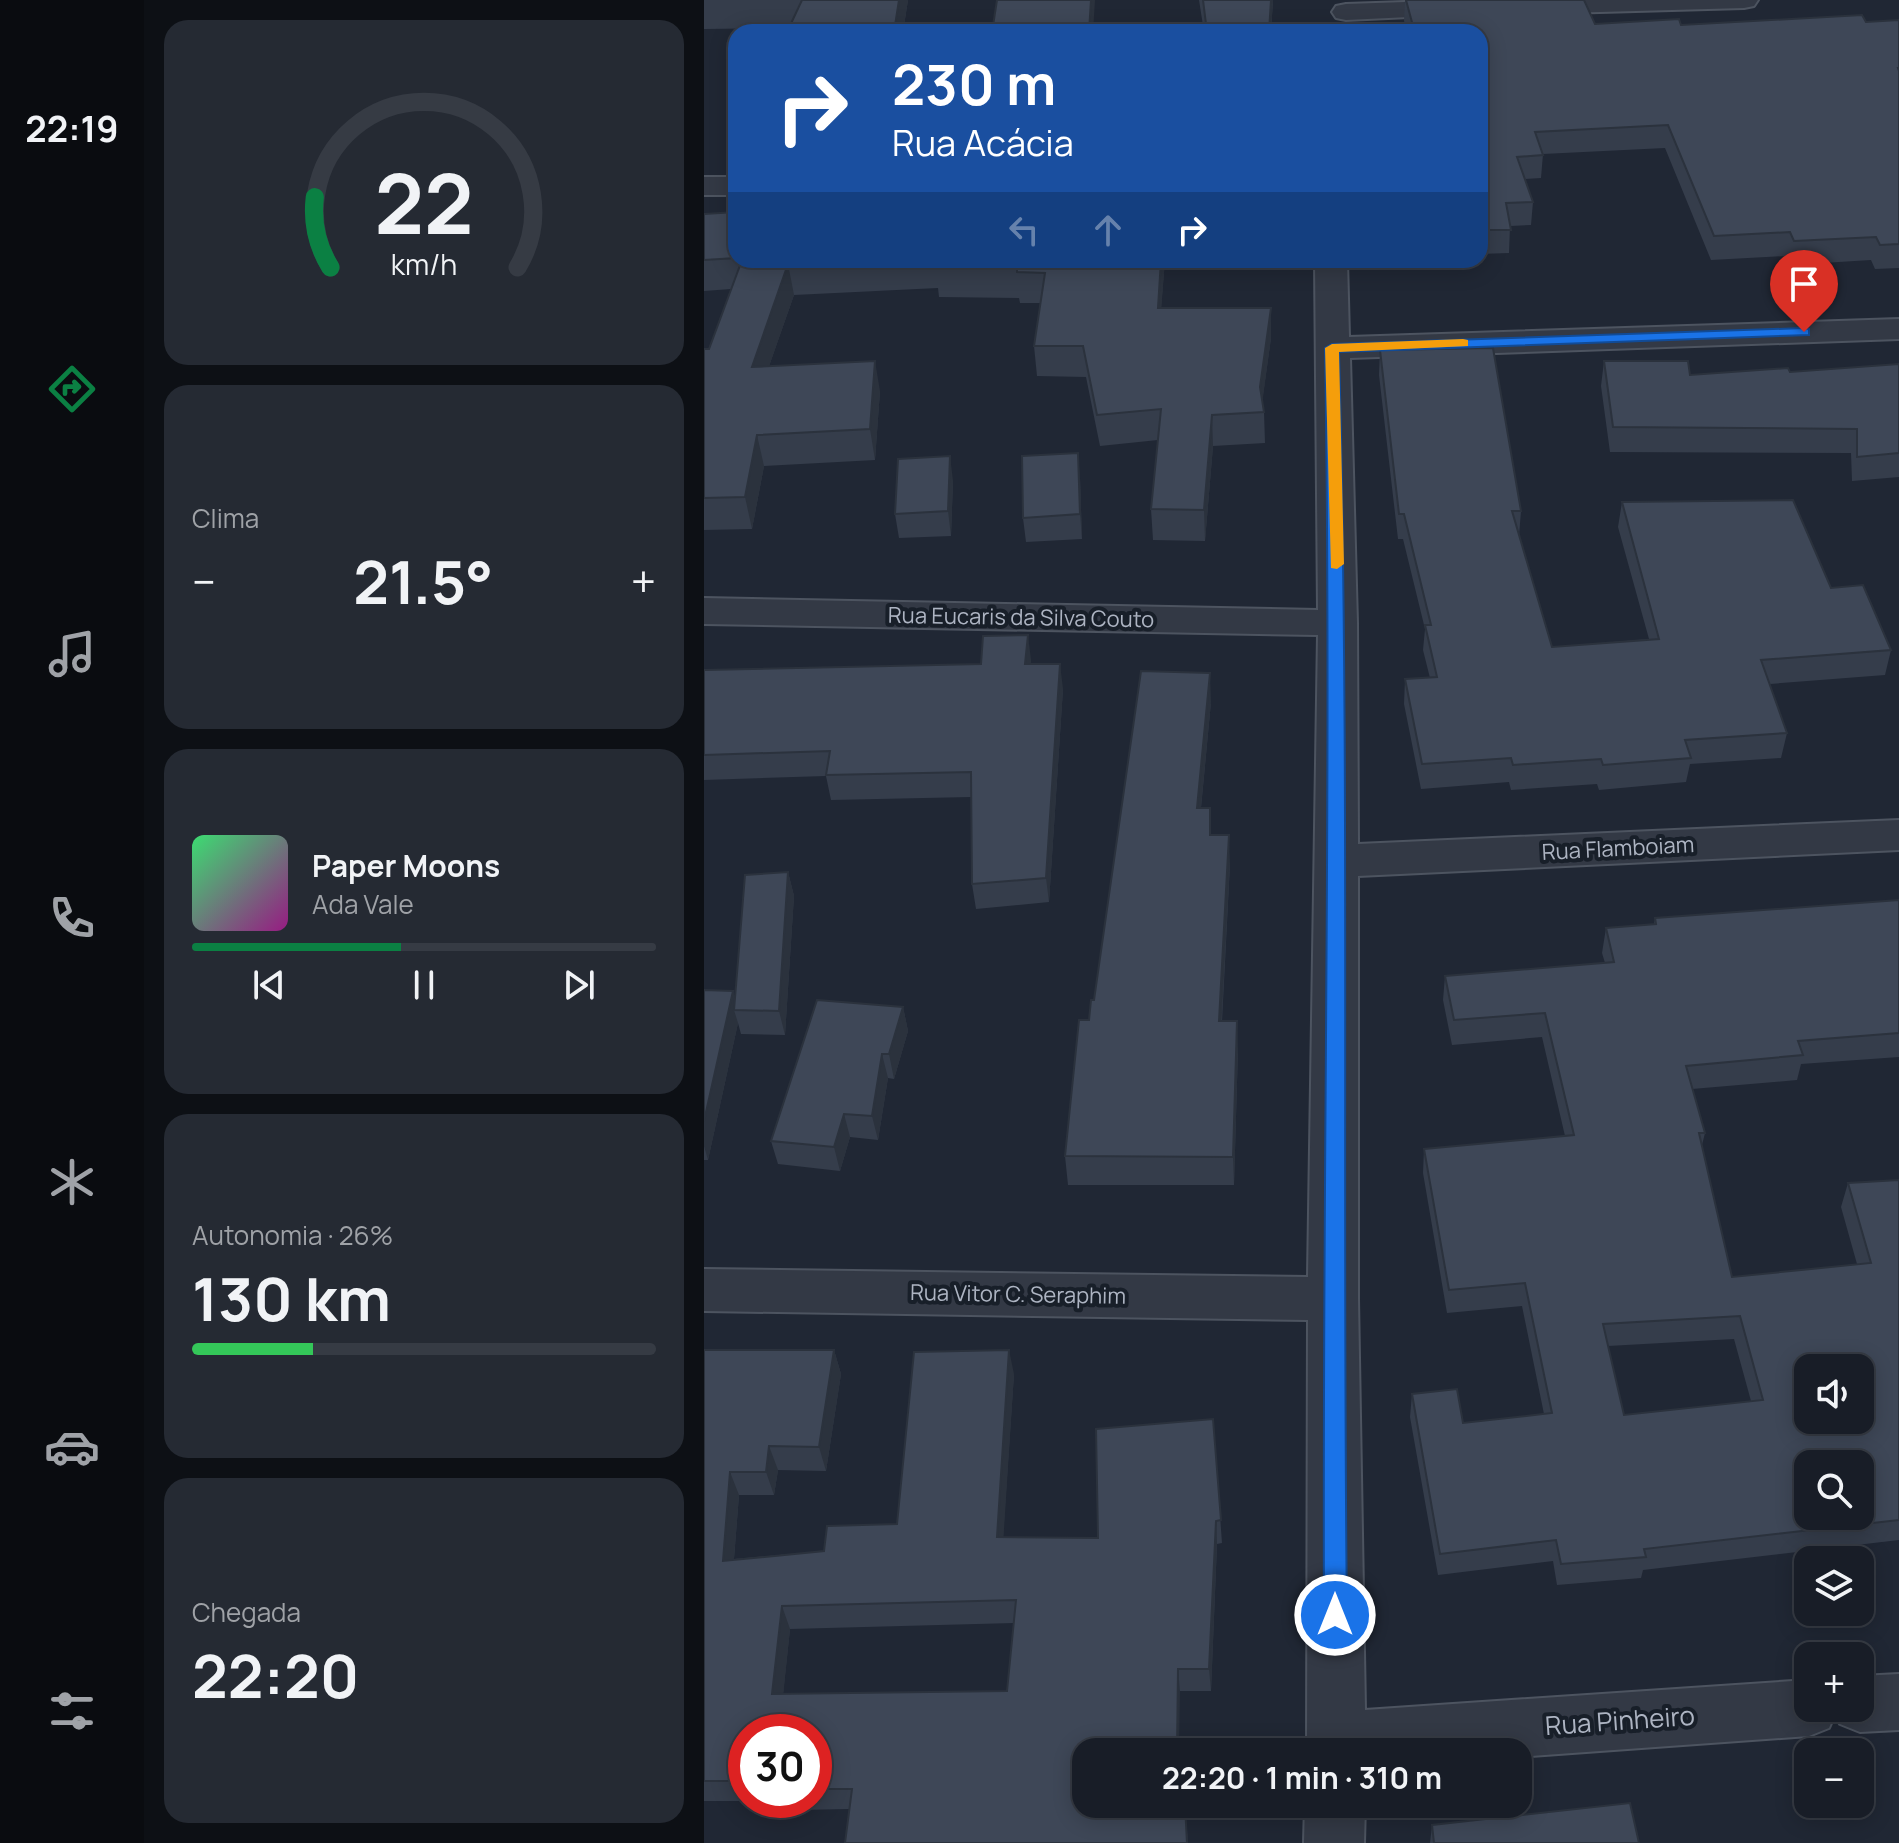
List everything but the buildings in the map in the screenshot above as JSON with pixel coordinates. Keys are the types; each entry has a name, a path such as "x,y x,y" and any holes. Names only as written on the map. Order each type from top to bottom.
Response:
{"street":[{"path":"1345,15 1744,0"},
{"path":"704,186 728,186"},
{"path":"1331,268 1338,623 1333,1299 1336,1738"},
{"path":"1332,348 1899,329"},
{"name":"Rua Eucaris da Silva Couto","path":"704,611 1338,623"},
{"name":"Rua Flamboiam","path":"1337,861 1899,835"},
{"name":"Rua Vitor C. Seraphim","path":"704,1290 1333,1299"},
{"path":"1874,1703 1899,1702"},
{"name":"Rua Pinheiro","path":"1436,1738 1794,1709"},
{"path":"1334,1843 1335,1818"}],"slow traffic":[{"path":"1337,564 1332,348 1463,343"}],"route":[{"path":"1335,1615 1333,1299 1338,623 1332,348 1804,332"}]}
